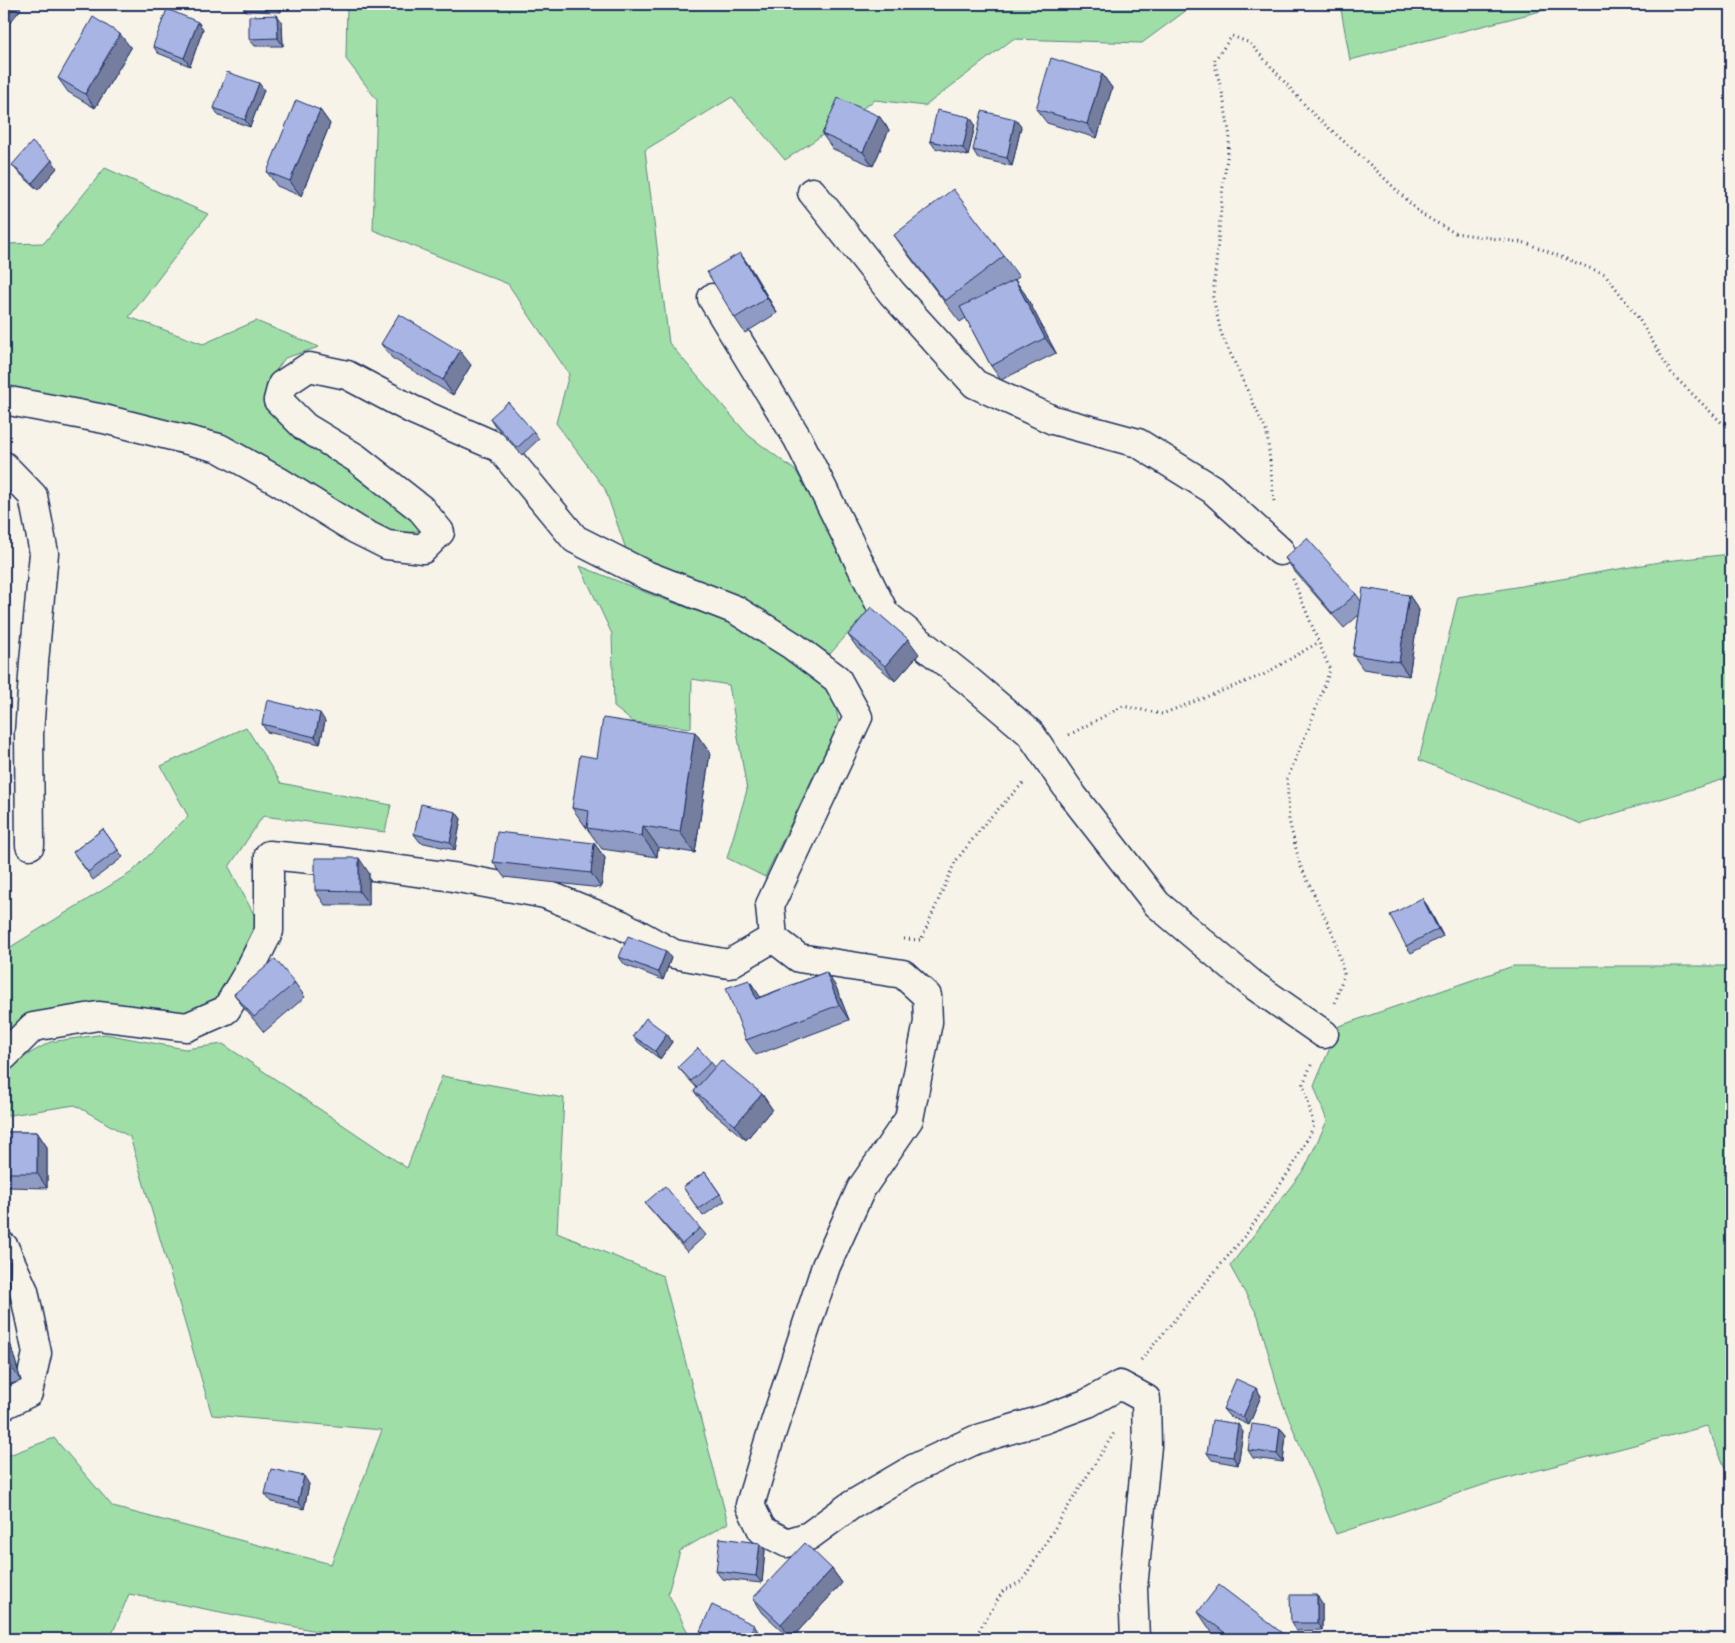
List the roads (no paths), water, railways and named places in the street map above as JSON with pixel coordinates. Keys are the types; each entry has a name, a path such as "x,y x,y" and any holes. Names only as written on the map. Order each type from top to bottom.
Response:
{"street":[{"path":"812,192 892,294 975,384 1054,420 1138,443 1212,489 1280,551"},
{"path":"712,298 798,439 886,614 1030,733 1073,796 1156,904 1252,984 1324,1034"},
{"path":"4,400 104,419 219,448 387,546 422,549 440,532 421,509 356,458 305,427 278,400 282,385 309,367 347,376 413,410 500,448 575,539 646,575 736,610 793,646 837,679 858,717 770,905 773,938 799,958 903,974 927,996 928,1022 909,1119 860,1189 826,1266 750,1505 762,1530 787,1543 809,1536 850,1506 913,1469 975,1440 1045,1419 1088,1403 1120,1385 1146,1399 1146,1446 1134,1588 1135,1639"},
{"path":"4,466 32,496 44,554 29,734 30,845"},
{"path":"4,1056 33,1027 98,1016 187,1027 226,1010 269,931 269,855 342,862 453,877 545,894 622,925 674,954 729,964 773,938"},
{"path":"4,1247 24,1291 37,1353 28,1392 4,1405"}]}
